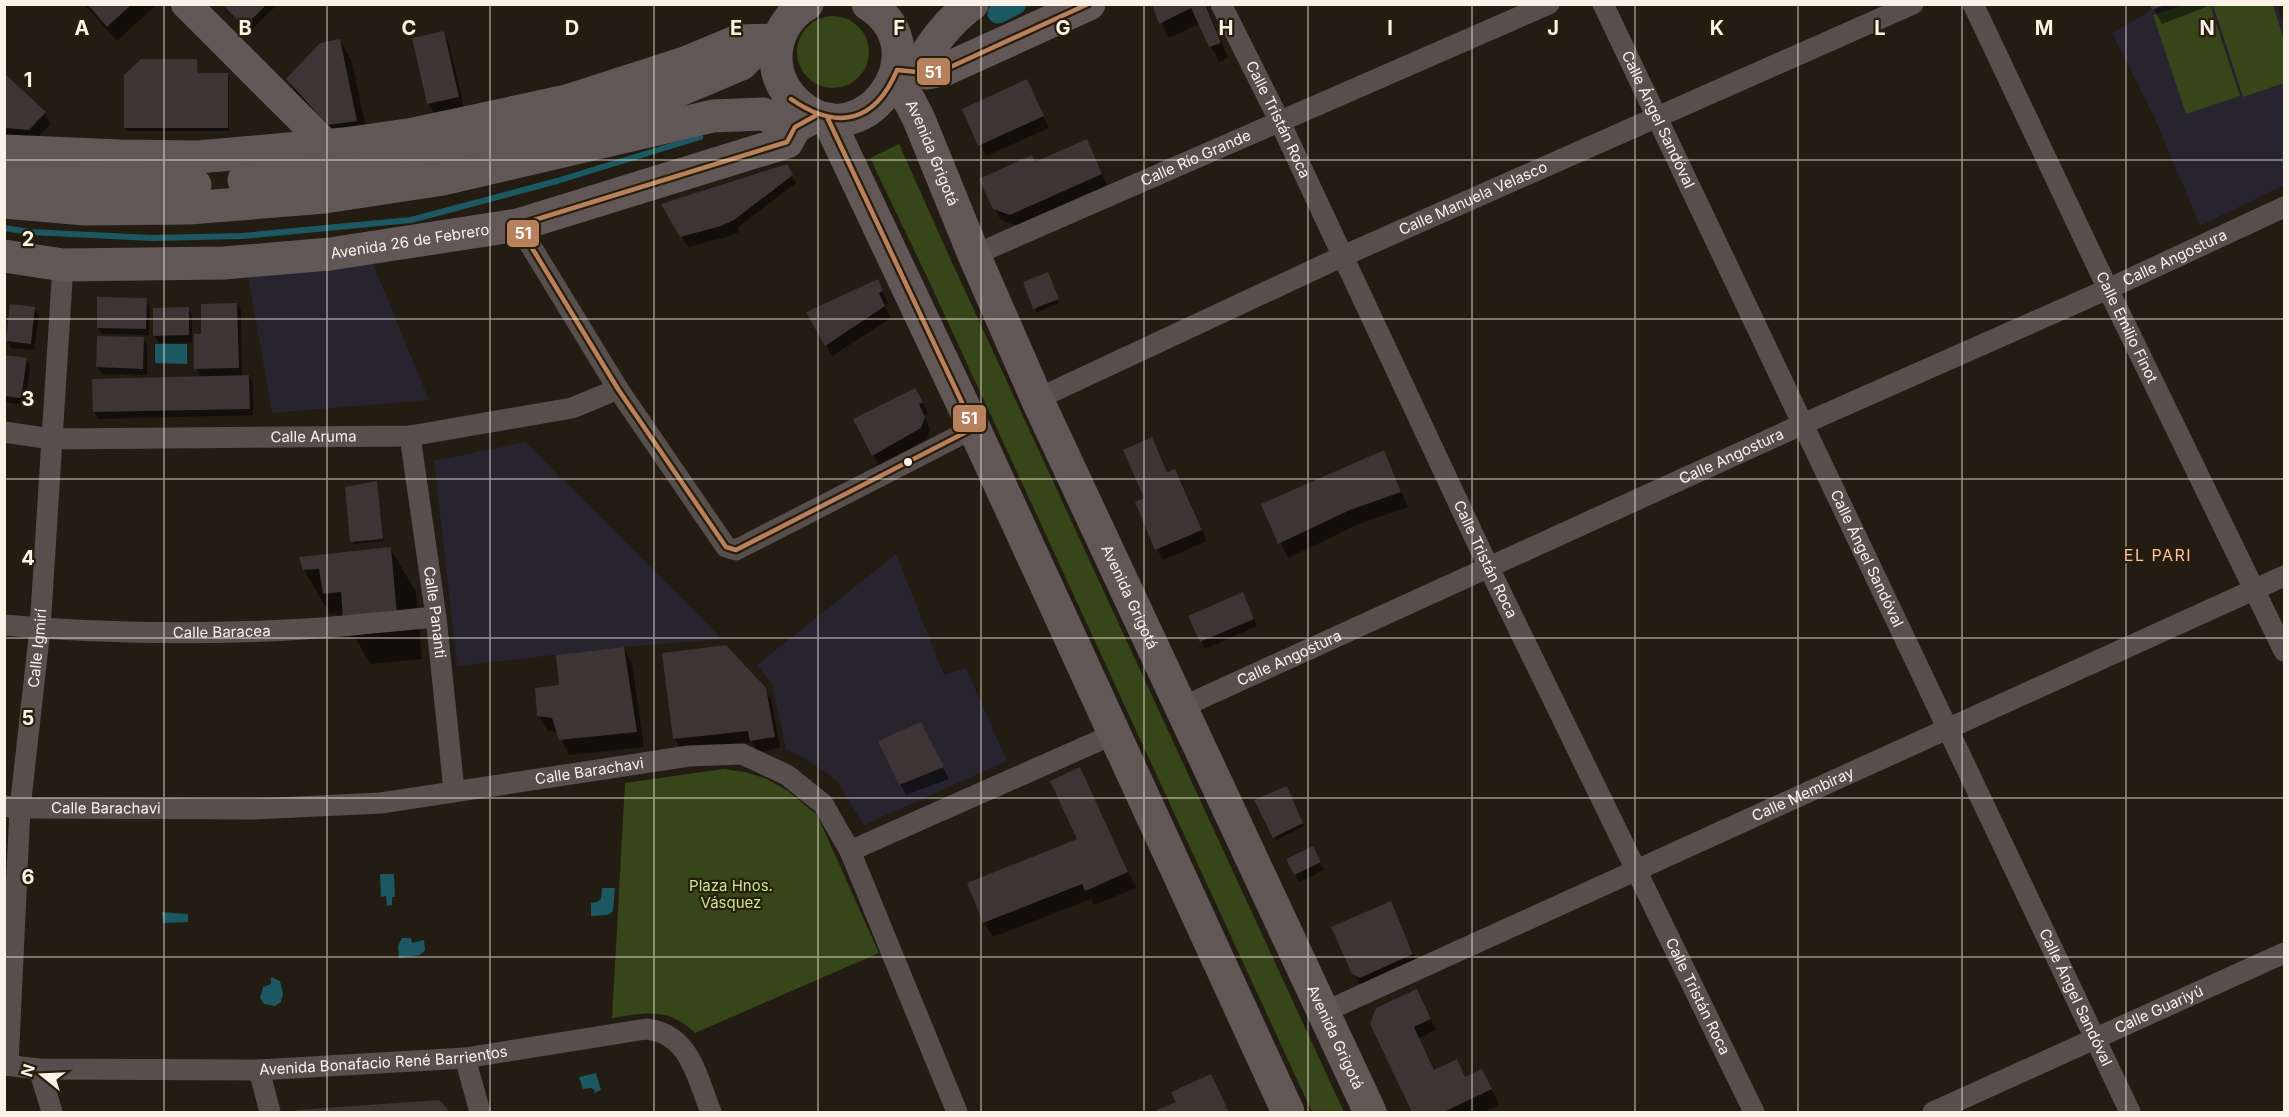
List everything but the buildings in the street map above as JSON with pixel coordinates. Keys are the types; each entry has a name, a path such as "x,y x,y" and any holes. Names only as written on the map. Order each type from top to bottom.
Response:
{"main road":[{"path":"4,202 85,208 189,208 325,196 443,179 713,116 763,114 813,120 855,117 878,104 933,42 972,4"},
{"path":"902,75 928,74 946,69 1089,4"},
{"path":"876,6 894,34 902,75"},
{"path":"4,151 198,157 414,134 567,101 685,63 784,22"},
{"path":"784,22 776,65 784,88 813,120 974,428 1288,1113"},
{"path":"4,180 180,186 323,173 437,158 651,102 741,64 784,22"},
{"name":"Avenida Grigotá","path":"902,75 909,100 1037,399 1370,1113"},
{"name":"Avenida 26 de Febrero","path":"4,256 63,265 224,263 330,254 518,225 787,142 813,120"}],"street":[{"path":"186,4 327,145"},
{"name":"Calle Tristán Roca","path":"1221,4 1280,122 1488,566 1754,1113"},
{"name":"Calle Río Grande","path":"974,255 1549,4"},
{"name":"Calle Ángel Sandóval","path":"1603,4 2130,1113"},
{"name":"Calle Manuela Velasco","path":"1037,399 1343,256 1658,119 1913,4"},
{"name":"Calle Emilio Finot","path":"1973,4 2284,651"},
{"name":"Calle Angostura","path":"1180,708 1488,566 2108,289 2284,207"},
{"path":"518,225 618,389 731,550 736,550 974,428"},
{"name":"Calle Igmirí","path":"6,1065 12,807 40,629 63,265"},
{"name":"Calle Aruma","path":"4,432 52,439 410,436 572,408 618,389"},
{"name":"Calle Pananti","path":"410,436 436,617 454,790"},
{"name":"Calle Membiray","path":"1324,1012 2284,576"},
{"name":"Calle Baracea","path":"4,626 172,633 304,629 436,617"},
{"path":"850,851 1114,734"},
{"name":"Calle Barachavi","path":"12,807 254,809 381,803 454,790 689,756 742,754 788,775 823,804 850,851 957,1113"},
{"name":"Calle Guariyú","path":"1933,1113 2284,953"},
{"name":"Avenida Bonafacio René Barrientos","path":"6,1065 39,1069 259,1070 465,1058 646,1029 659,1030 674,1038 686,1051 711,1113"},
{"path":"465,1058 480,1113"},
{"path":"39,1069 52,1113"},
{"path":"259,1070 270,1113"}],"shaded area":[{"path":"2166,5 2277,5 2284,26 2284,185 2200,226 2155,119 2112,33 2152,10"},
{"path":"373,264 429,400 272,413 248,276"},
{"path":"525,442 722,639 624,647 457,666 434,461"},
{"path":"896,554 944,675 966,668 1007,761 864,825 837,781 805,758 786,750 772,684 757,665"}],"green space":[{"path":"2186,4 2210,5 2240,96 2186,114 2153,15"},
{"path":"2213,5 2273,5 2284,40 2284,83 2243,97"},
{"path":"833,16 853,22 863,32 869,52 863,72 853,82 833,88 813,82 803,72 797,52 803,32 813,22"},
{"path":"899,144 1344,1112 1312,1112 870,158"},
{"name":"Plaza Hnos. Vásquez","path":"723,769 745,772 767,779 788,791 817,815 879,953 695,1033 675,1019 656,1014 612,1018 625,783"}],"water":[{"path":"155,344 187,344 187,364 155,363"},
{"path":"380,874 394,874 395,897 392,897 392,905 387,906 386,896 381,897"},
{"path":"602,888 615,888 613,911 608,915 591,916 591,903 601,899"},
{"path":"162,912 188,914 188,922 163,923"},
{"path":"402,938 411,938 412,943 424,940 425,950 420,955 399,958 398,946"},
{"path":"271,977 280,981 283,994 281,1002 275,1006 264,1004 260,998 263,987 271,984"},
{"path":"596,1073 601,1090 594,1093 595,1090 591,1088 583,1089 579,1077"}],"waterway":[{"path":"998,13 1016,4"},
{"path":"4,228 30,232 152,238 242,236 411,220 557,181 700,137"}],"transit line":[{"name":"51","path":"791,99 824,115 839,118 853,116 866,111 878,101 897,70 928,73 946,69 1088,4"},
{"name":"51","path":"815,116 795,127 787,142 518,225 618,389 726,547 736,550 974,428 828,119"}],"district":[{"name":"EL PARI","path":"2158,555"}]}
